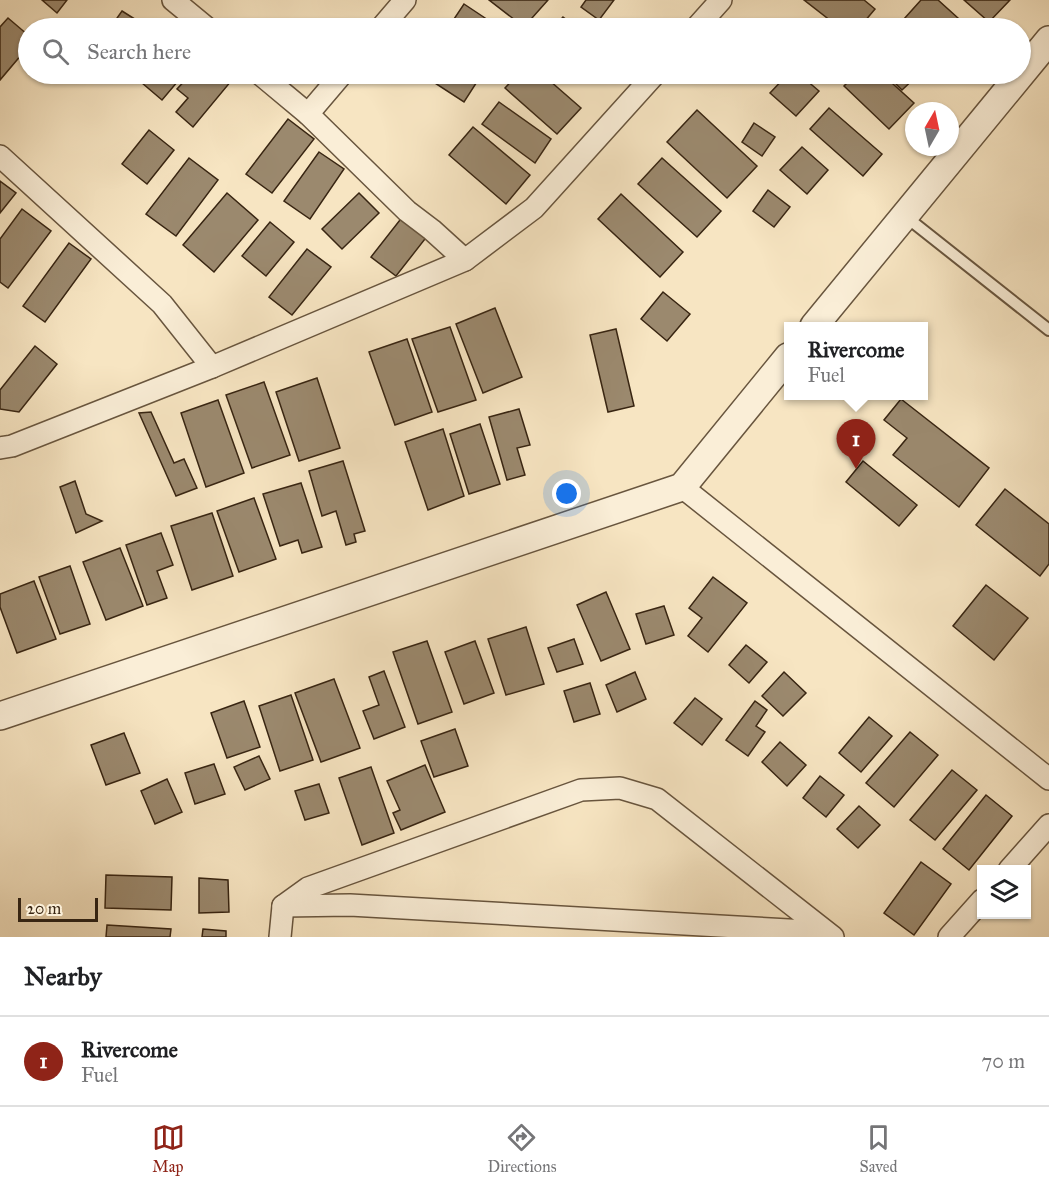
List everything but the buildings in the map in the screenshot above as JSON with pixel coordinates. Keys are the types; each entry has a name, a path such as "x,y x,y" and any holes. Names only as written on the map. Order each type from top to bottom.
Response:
{"street":[{"path":"173,0 195,18"},
{"path":"390,18 405,0"},
{"path":"705,18 721,0"},
{"path":"1031,62 1049,40"},
{"path":"272,84 308,114 407,211 465,260"},
{"path":"308,114 334,84"},
{"path":"0,448 12,446 212,367 465,260 534,208 646,84"},
{"path":"818,322 1013,84"},
{"path":"0,156 162,304 212,367"},
{"path":"0,716 682,487 784,363"},
{"path":"682,487 1049,779"},
{"path":"280,937 283,906 308,888 580,790 620,788 657,799 829,935"},
{"path":"1013,865 1049,825"},
{"path":"949,937 977,905"},
{"path":"283,906 350,906 829,935"}],"lane":[{"path":"904,216 1049,330"}],"place":[{"name":"Rivercome","path":"856,469"}]}
